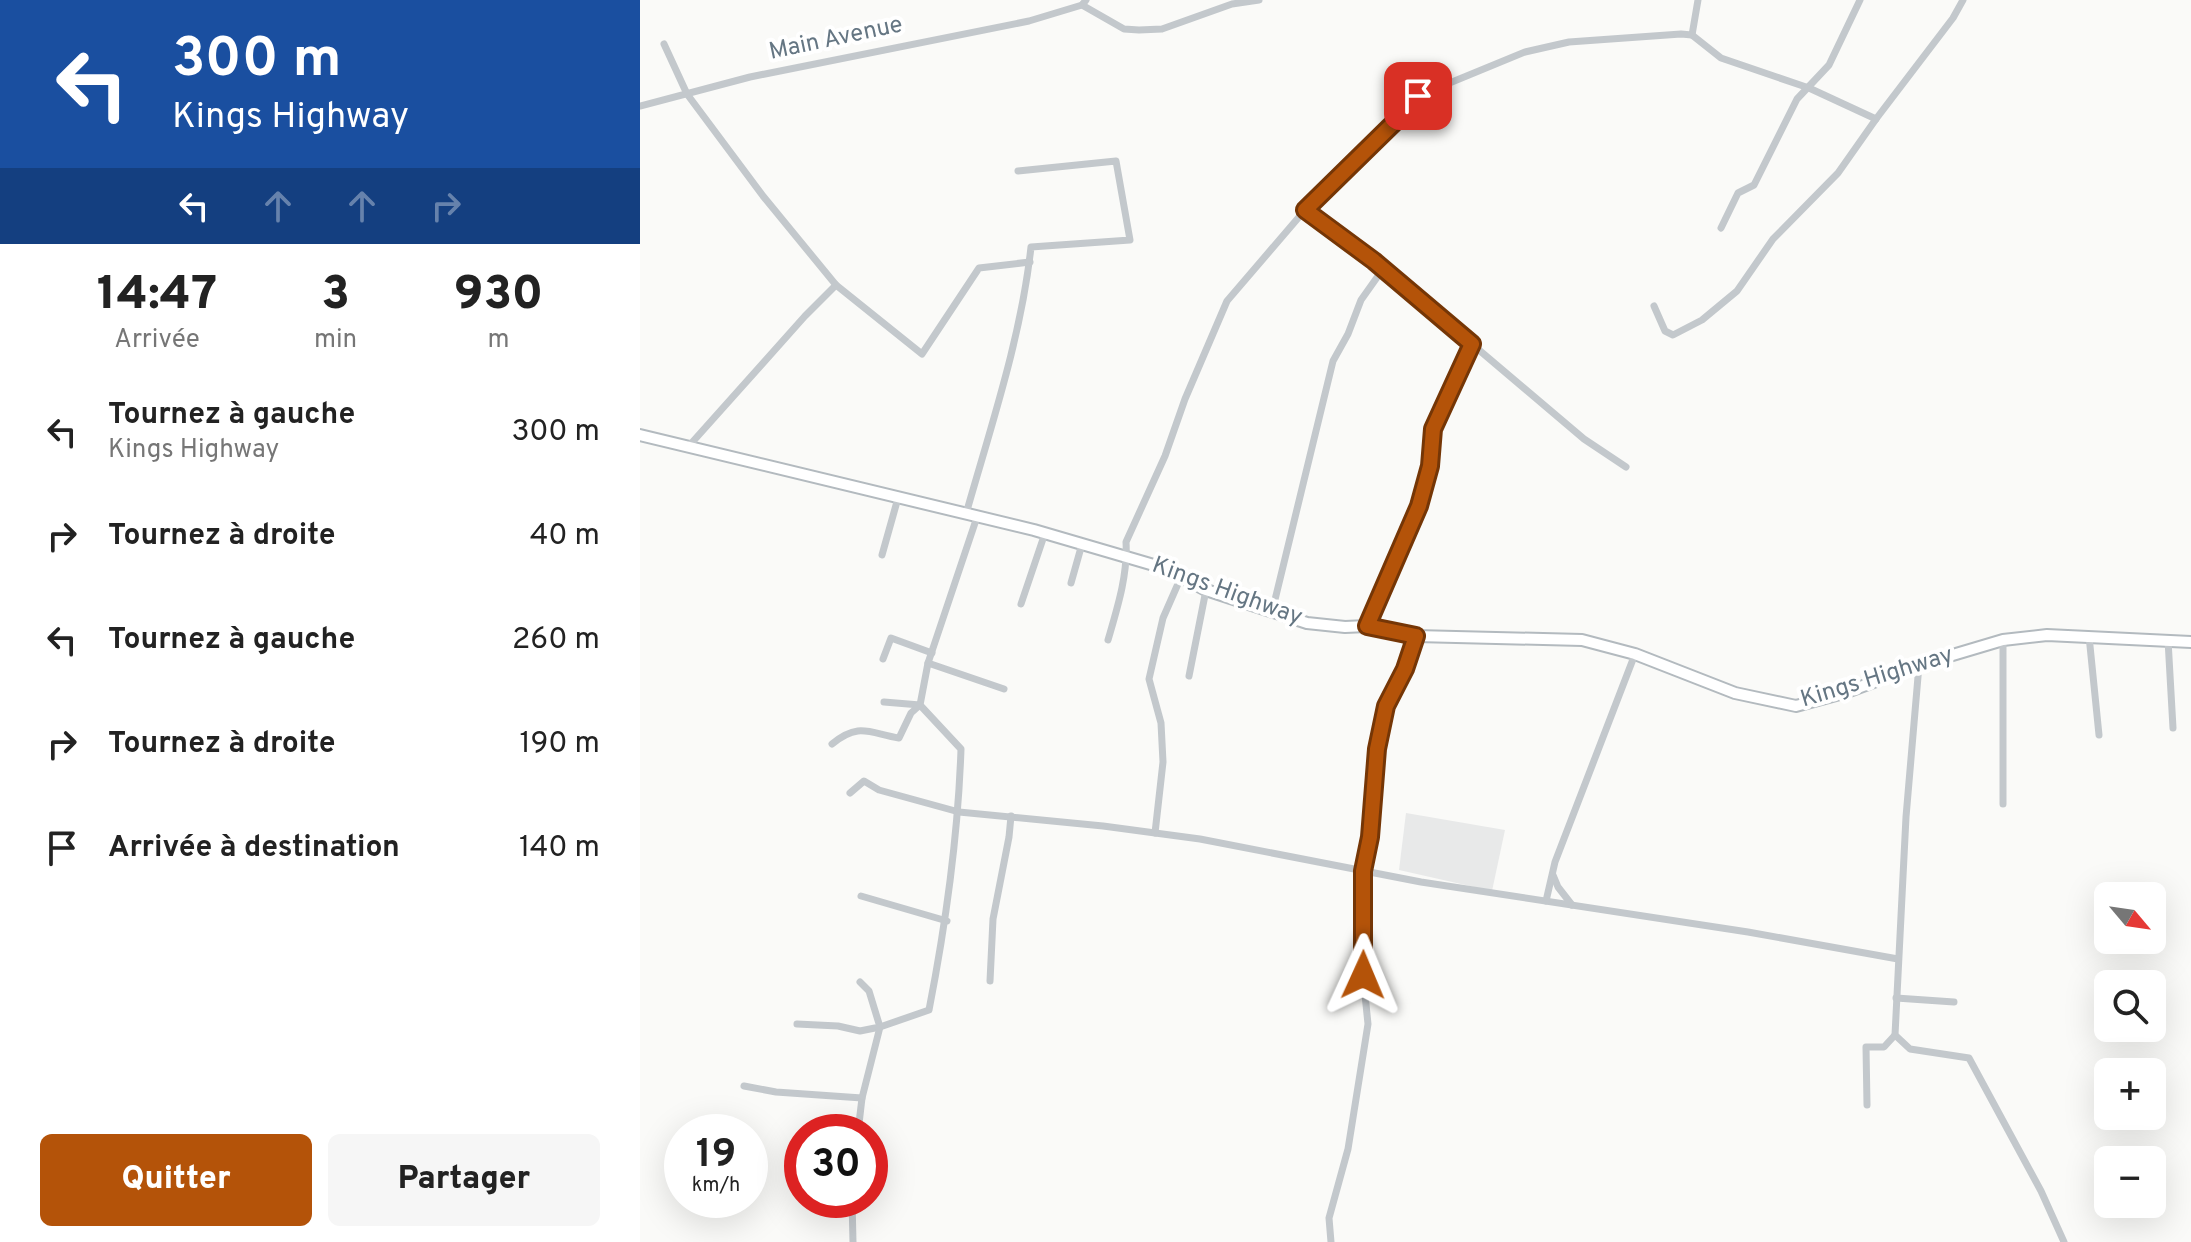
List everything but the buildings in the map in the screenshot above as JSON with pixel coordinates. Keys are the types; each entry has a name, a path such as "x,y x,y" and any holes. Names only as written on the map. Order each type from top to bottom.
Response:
{"street":[{"path":"1084,2 1124,29 1139,30 1162,29 1232,4 1259,0"},
{"path":"1692,35 1698,0"},
{"path":"1721,228 1738,193 1754,185 1797,99 1829,65 1860,0"},
{"path":"1654,306 1665,331 1673,335 1702,320 1737,291 1773,239 1838,173 1953,18 1963,0"},
{"name":"Main Avenue","path":"640,106 750,77 1029,21 1084,2"},
{"path":"1108,640 1127,557 1126,542 1165,456 1185,399 1227,301 1305,210 1418,96 1525,52 1569,42 1681,34 1692,35 1721,58 1809,88 1876,119"},
{"path":"664,44 687,94 763,196 836,285 922,354 979,268 1030,262"},
{"path":"832,744 847,732 870,730 899,738 911,713 920,705 928,663 972,516 1015,338 1031,247 1130,240 1116,161 1018,171"},
{"path":"1305,210 1383,269 1584,439 1626,467"},
{"path":"1272,612 1333,361 1361,300 1383,269"},
{"path":"688,447 836,285"},
{"path":"1367,626 1419,506 1430,466 1433,429 1472,344"},
{"name":"Kings Highway","path":"640,435 1045,533 1164,568 1206,590 1307,623 1367,626 1416,636 1582,640 1635,654 1735,693 1796,706 2003,640 2047,635 2191,642"},
{"path":"882,555 898,498"},
{"path":"1021,604 1045,533"},
{"path":"1071,583 1082,544"},
{"path":"1155,833 1163,762 1161,723 1149,679 1163,618 1181,577"},
{"path":"1189,676 1206,590"},
{"path":"1331,1242 1329,1218 1348,1149 1368,1024 1363,975 1363,871 1370,837 1377,749 1386,706 1405,669 1416,636"},
{"path":"2089,636 2099,735"},
{"path":"883,659 891,638 932,653"},
{"path":"2003,640 2003,804"},
{"path":"2168,640 2173,728"},
{"path":"1546,901 1575,807 1635,654"},
{"path":"928,663 1004,689"},
{"path":"1867,1105 1866,1047 1884,1047 1895,1035 1906,817 1919,665"},
{"path":"797,1024 838,1026 860,1031 929,1010 947,921 959,812 961,749 920,705 884,702"},
{"path":"850,793 864,781 879,790 959,812 1155,833 1269,851 1363,871 1898,959"},
{"path":"990,981 993,919 1011,816"},
{"path":"1553,873 1558,887 1574,906"},
{"path":"861,896 947,921"},
{"path":"860,982 869,991 880,1027 860,1114"},
{"path":"1896,998 1954,1002"},
{"path":"1895,1035 1910,1049 1969,1058 2041,1191 2064,1242"},
{"path":"744,1086 776,1092 862,1098"},
{"path":"852,1218 853,1242"}],"shaded area":[{"path":"1406,813 1505,830 1492,891 1399,870"}],"route":[{"path":"1363,975 1363,871 1370,837 1377,749 1386,706 1405,669 1416,636 1367,626 1419,506 1430,466 1433,429 1472,344 1374,261 1305,210 1418,96"}]}
